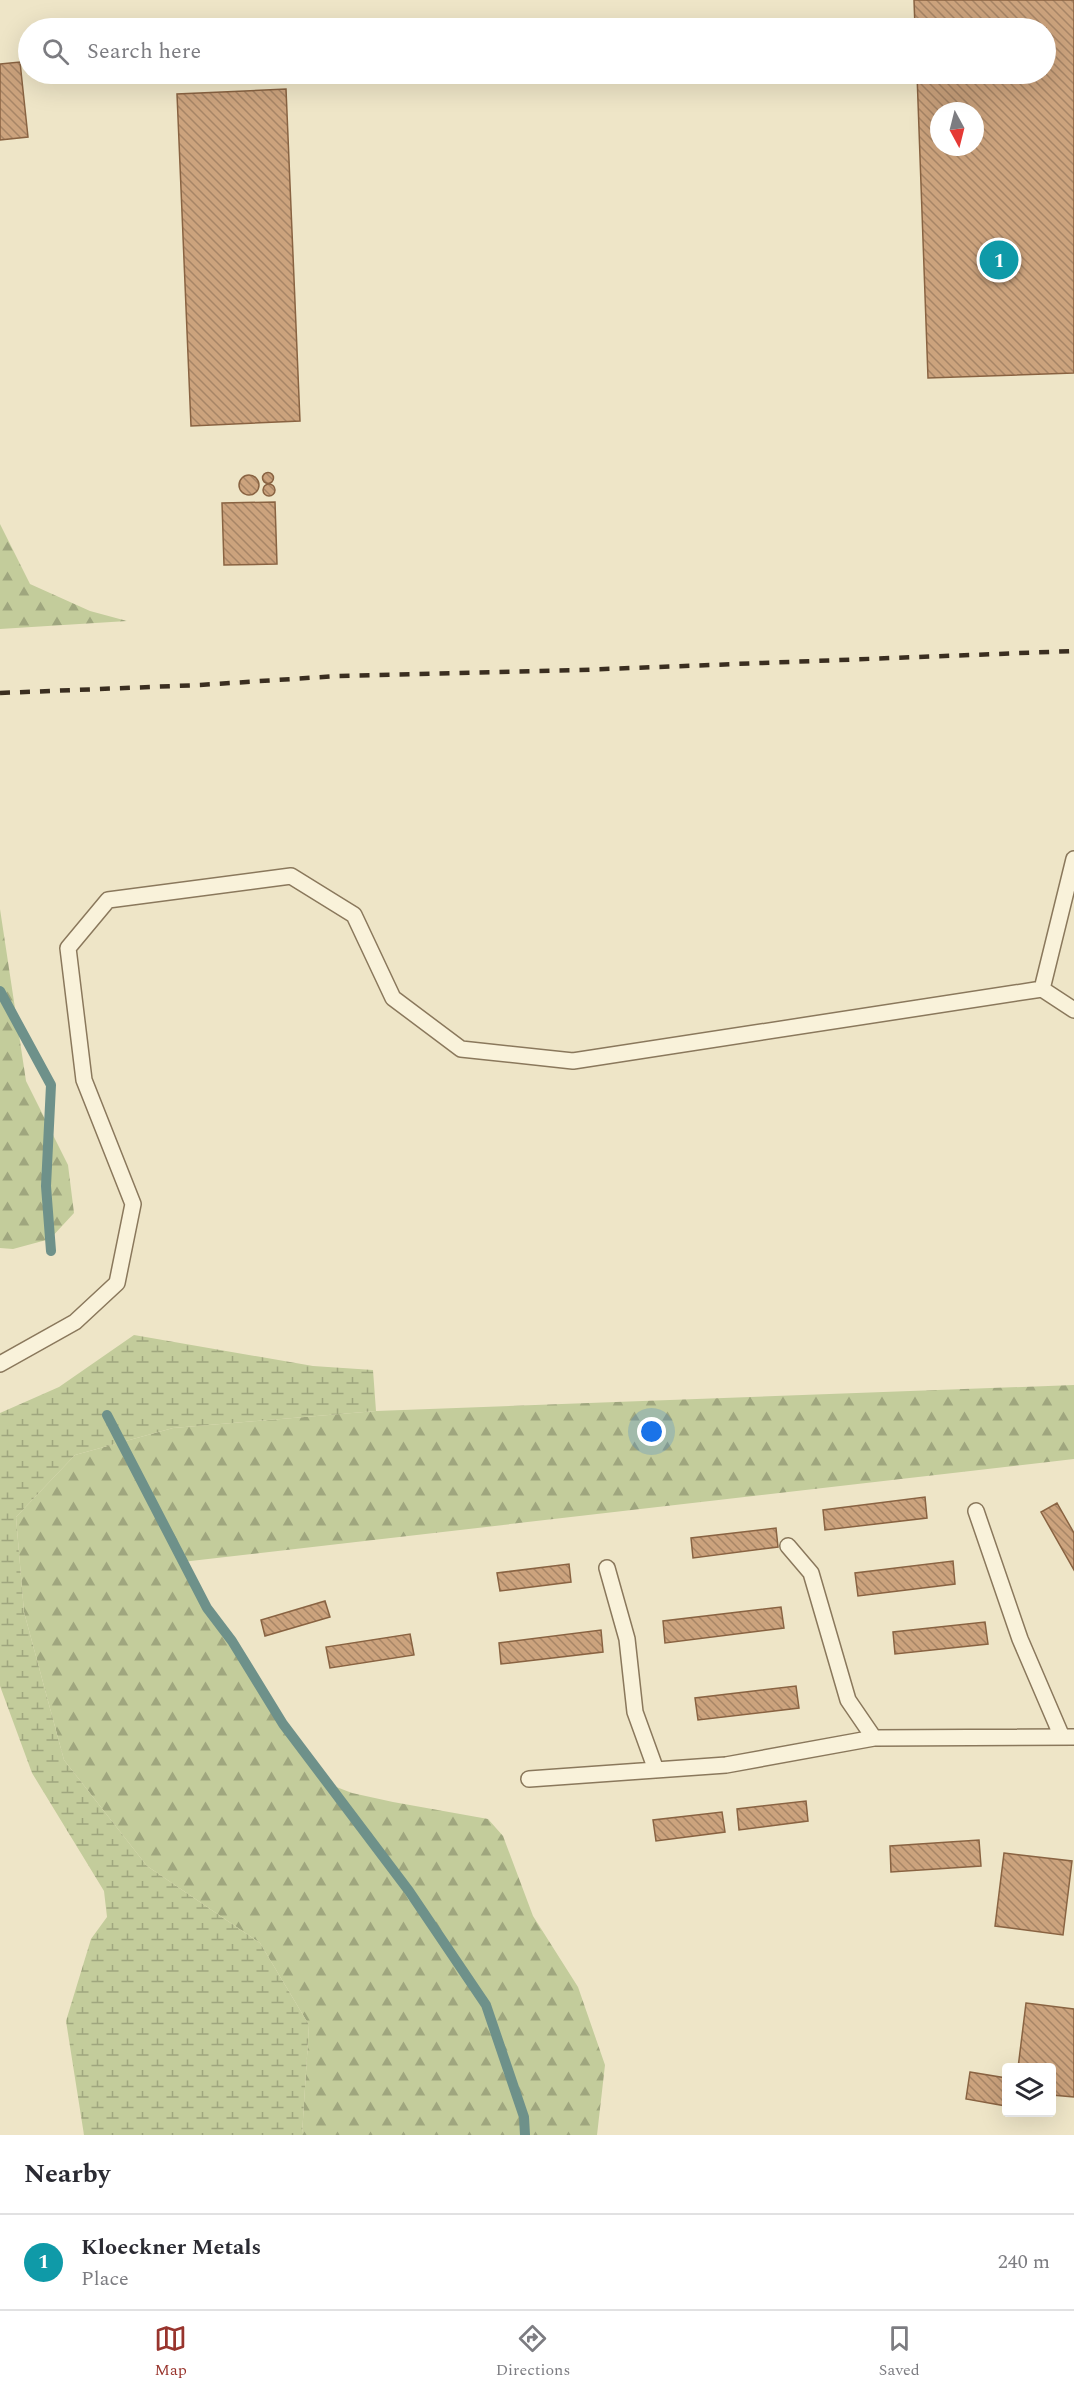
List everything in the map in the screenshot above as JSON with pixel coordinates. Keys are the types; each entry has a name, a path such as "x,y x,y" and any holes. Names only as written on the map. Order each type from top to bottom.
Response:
{"lane":[{"path":"1042,990 1074,859"},
{"path":"0,1364 75,1322 117,1283 133,1204 84,1080 68,948 108,900 291,876 354,915 393,998 461,1049 573,1060 1042,990 1074,1010"},
{"path":"529,1779 726,1765 874,1738 1068,1737 1020,1639 976,1511"},
{"path":"788,1546 811,1574 849,1700 874,1738"},
{"path":"607,1568 627,1639 635,1712 656,1770"}],"green space":[{"path":"0,524 30,584 90,611 127,621 0,629"},
{"path":"0,909 26,1081 68,1165 74,1213 50,1239 13,1249 0,1248"},
{"path":"134,1335 313,1366 373,1370 376,1411 173,1428 75,1455 16,1517 24,1612 64,1760 147,1866 260,1943 309,2025 302,2135 84,2135 66,2021 91,1939 107,1917 104,1891 32,1773 0,1686 0,1413 59,1387"},
{"path":"1074,1385 1074,1459 182,1562 207,1608 283,1724 326,1783 352,1793 488,1819 503,1836 533,1916 578,1987 605,2065 597,2135 302,2135 309,2025 260,1943 147,1866 64,1760 24,1612 16,1517 75,1455 173,1428 376,1411"}],"building":[{"path":"914,0 1074,0 1074,373 928,378 917,84 1056,84 1056,18 915,18"},
{"path":"18,62 18,84 22,84 28,137 0,140 0,64"},
{"path":"286,89 300,421 191,426 177,94"},
{"path":"268,472 274,478 268,484 262,478"},
{"path":"249,475 256,478 259,485 256,492 249,495 242,492 239,485 242,478"},
{"path":"269,484 275,490 269,496 263,490"},
{"path":"275,502 277,564 224,565 222,503"},
{"path":"925,1497 927,1518 825,1530 823,1510"},
{"path":"1057,1503 1074,1533 1074,1570 1041,1512"},
{"path":"776,1528 778,1547 693,1558 691,1538"},
{"path":"953,1561 955,1584 858,1596 855,1573"},
{"path":"569,1564 571,1582 500,1591 497,1573"},
{"path":"325,1601 330,1617 265,1636 261,1620"},
{"path":"781,1607 784,1628 665,1643 663,1621"},
{"path":"985,1622 988,1644 895,1654 893,1632"},
{"path":"601,1630 603,1652 501,1664 499,1643"},
{"path":"410,1634 414,1655 330,1668 326,1647"},
{"path":"796,1686 799,1708 698,1720 695,1698"},
{"path":"806,1801 808,1821 739,1830 737,1809"},
{"path":"722,1812 725,1832 656,1841 653,1820"},
{"path":"979,1840 981,1866 891,1872 890,1846"},
{"path":"1004,1853 1072,1861 1063,1935 995,1926"},
{"path":"1026,2003 1074,2009 1074,2097 1056,2095 1056,2063 1019,2063"},
{"path":"970,2072 1002,2077 1002,2105 966,2099"}],"waterway":[{"path":"0,991 51,1085 46,1186 51,1251"},
{"path":"107,1415 207,1608 232,1641 283,1724 409,1891 486,2005 524,2117 525,2135"}],"railway":[{"path":"0,693 200,685 338,676 580,670 1074,651"}],"place":[{"name":"Kloeckner Metals","path":"999,260"}]}
